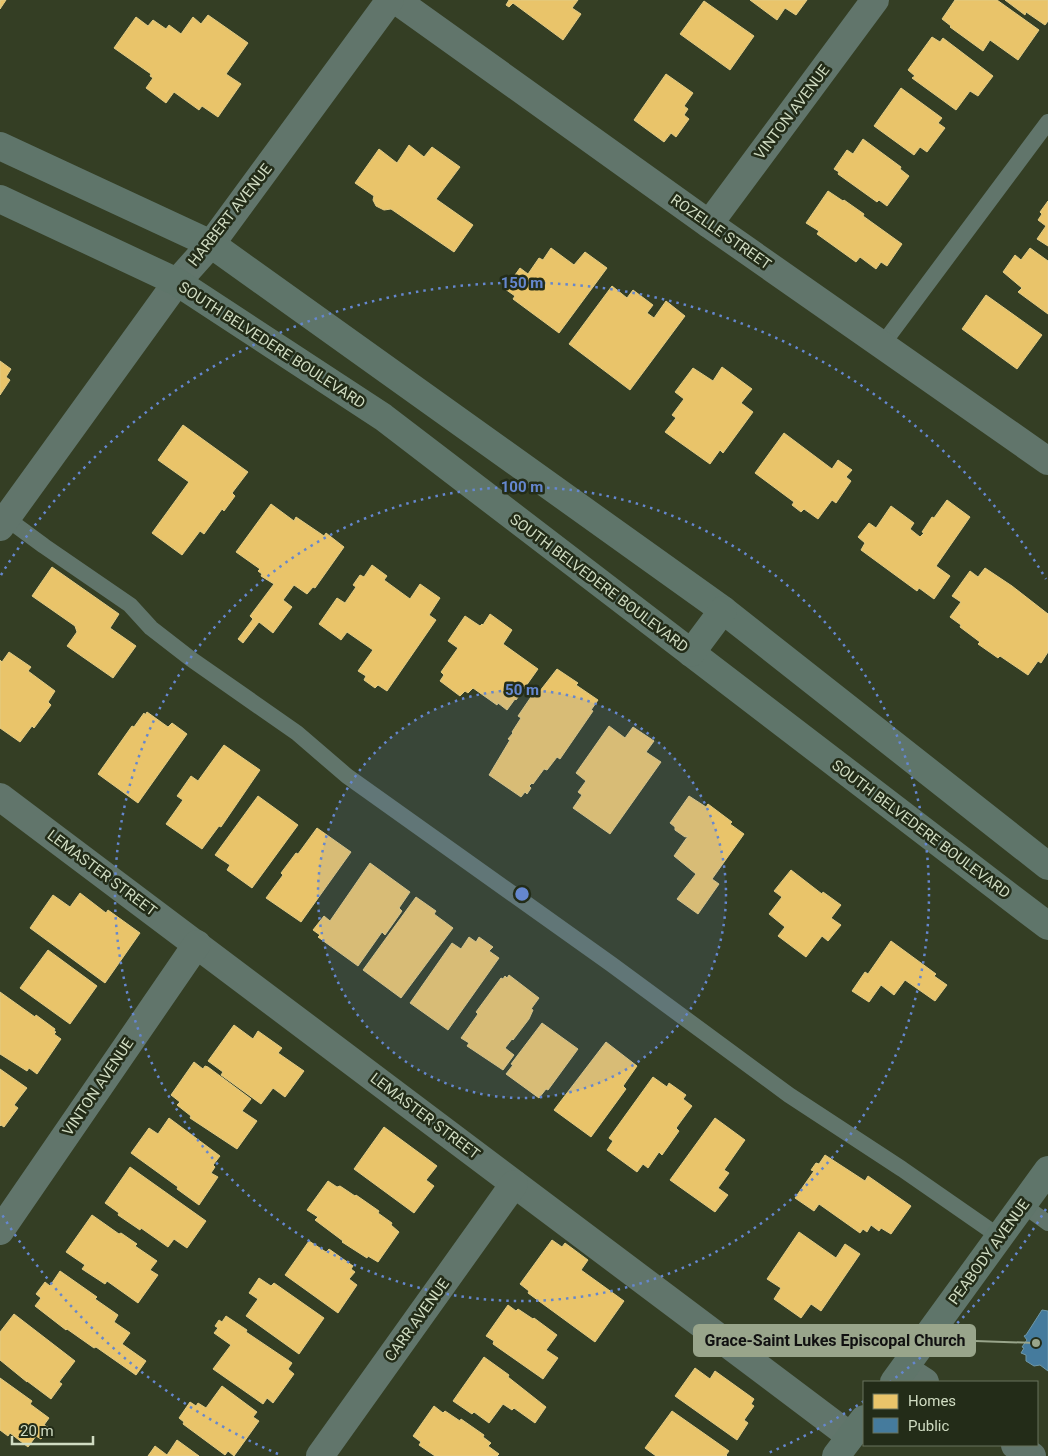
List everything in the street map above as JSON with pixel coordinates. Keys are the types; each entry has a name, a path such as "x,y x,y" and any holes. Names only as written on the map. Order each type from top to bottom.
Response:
{"street":[{"name":"HARBERT AVENUE","path":"3,522 177,282 211,244 390,0"},
{"name":"ROZELLE STREET","path":"396,0 709,224 1047,457"},
{"name":"VINTON AVENUE","path":"709,224 875,0"},
{"path":"0,146 211,244 723,610 1048,866"},
{"name":"SOUTH BELVEDERE BOULEVARD","path":"0,199 177,282 383,417 1048,926"},
{"path":"691,653 723,610"},
{"name":"LEMASTER STREET","path":"0,797 850,1437"},
{"name":"VINTON AVENUE","path":"0,1231 197,944"},
{"name":"PEABODY AVENUE","path":"908,1378 1000,1237 1048,1170"},
{"name":"CARR AVENUE","path":"320,1456 514,1184"},
{"path":"1017,1446 1032,1456"}],"lane":[{"path":"882,345 1048,122"},
{"path":"3,522 44,546 130,605 151,628 191,660 297,733 347,776 611,964 789,1096 902,1169 1000,1237"},
{"path":"1023,1205 1048,1223"}],"building: Homes":[{"path":"0,0 6,0 0,9"},
{"path":"509,0 578,0 572,8 581,14 563,40 513,3 509,7 506,5"},
{"path":"750,0 807,0 796,15 785,8 777,20"},
{"path":"955,0 997,0 1039,30 1018,60 990,40 983,51 942,19"},
{"path":"1005,0 1048,0 1048,21 1045,25 1026,12 1025,15"},
{"path":"704,1 754,36 730,70 680,34"},
{"path":"208,15 248,43 226,74 241,84 218,117 202,106 199,110 174,92 166,103 146,88 153,78 150,76 151,74 114,48 136,17 148,26 153,20 166,29 169,25 181,34 193,17 201,24"},
{"path":"932,37 940,42 943,38 993,76 978,96 970,91 956,110 912,78 915,76 908,70"},
{"path":"666,74 693,93 684,106 688,109 684,115 689,119 676,137 671,133 664,142 634,120"},
{"path":"901,88 942,118 938,123 945,128 927,152 920,147 914,155 874,126"},
{"path":"863,139 901,167 900,169 909,176 887,206 879,200 877,202 838,174 839,172 834,169 847,150 853,154"},
{"path":"409,145 424,157 432,147 460,167 436,199 473,225 454,252 391,209 384,210 376,206 373,200 374,196 355,183 379,149 397,163"},
{"path":"828,191 864,214 863,216 902,244 887,266 881,262 876,269 860,257 856,262 817,234 819,231 806,223"},
{"path":"1048,201 1048,246 1037,239 1046,226 1038,220 1042,214 1040,212"},
{"path":"551,248 574,265 585,252 607,268 559,333 513,299 515,296 505,289 520,268 528,274 539,258 543,260"},
{"path":"1030,248 1048,261 1048,314 1018,292 1022,288 1003,272 1015,255 1021,260"},
{"path":"612,286 627,298 633,290 653,305 647,313 654,318 666,301 685,316 630,390 569,344"},
{"path":"986,295 1042,335 1017,369 962,329"},
{"path":"0,361 11,369 6,377 10,380 0,395"},
{"path":"722,367 752,389 741,403 753,412 723,453 720,450 710,464 665,432 676,418 672,415 684,399 675,392 693,368 713,381"},
{"path":"183,425 248,472 232,493 235,496 224,511 222,509 204,534 200,531 182,555 152,533 189,482 158,460"},
{"path":"784,433 832,469 838,460 852,470 846,477 851,481 836,503 832,500 818,519 804,509 801,512 792,505 794,502 755,473"},
{"path":"947,500 970,517 936,566 950,576 934,599 919,588 917,591 861,550 865,543 858,537 869,523 876,528 891,506 914,523 910,529 920,537 932,517 934,518"},
{"path":"271,504 294,521 296,517 324,536 326,533 344,547 315,588 313,587 307,594 294,585 283,600 292,607 273,633 259,622 243,643 238,639 253,619 250,616 274,584 261,576 262,574 258,571 260,569 236,552"},
{"path":"372,565 387,576 384,580 410,599 420,584 440,598 429,615 436,620 387,691 378,685 375,688 364,680 366,676 358,671 373,650 347,632 341,640 319,624 337,598 345,603 356,587 353,585 360,575 364,577"},
{"path":"52,567 119,614 110,628 136,646 113,678 67,646 77,632 75,626 32,596"},
{"path":"985,568 1048,614 1048,652 1041,663 1038,661 1028,675 978,644 980,642 950,617 961,602 952,596 970,571 978,577"},
{"path":"490,614 512,630 503,644 538,669 507,710 473,688 468,693 465,691 460,696 440,681 444,675 441,672 458,648 448,641 465,616 480,626 483,625"},
{"path":"9,652 31,667 28,671 55,691 48,702 51,705 34,728 32,726 20,742 0,728 0,660 2,662"},
{"path":"557,669 598,700 591,710 593,711 560,759 557,757 547,770 544,769 533,784 529,786 531,788 527,794 525,792 521,797 489,775 521,718 518,716 533,694 536,696"},
{"path":"147,712 168,727 172,723 187,734 138,803 98,774 132,726 134,727 144,713 145,715"},
{"path":"609,726 625,738 633,727 654,741 646,752 661,762 610,834 573,808 582,795 578,792 586,781 576,773"},
{"path":"224,745 260,770 221,827 219,826 202,849 166,824 183,800 177,796 191,776 198,781"},
{"path":"258,796 298,825 252,888 227,870 230,865 215,855"},
{"path":"689,796 706,807 708,804 732,822 730,824 744,834 712,879 719,884 698,914 677,899 696,874 674,856 688,836 685,837 675,830 675,827 670,823"},
{"path":"317,828 351,852 301,922 266,898 283,875 281,873"},
{"path":"370,863 410,892 399,908 402,911 385,935 382,932 358,966 318,937 320,935 313,930 324,916 330,921"},
{"path":"791,870 822,894 823,892 841,905 831,918 841,925 828,941 822,936 806,957 778,936 785,927 769,914 782,897 774,891"},
{"path":"80,893 106,913 108,910 140,933 105,983 30,928 53,895 70,907"},
{"path":"416,897 436,911 434,914 453,928 401,998 363,970"},
{"path":"469,937 476,942 479,937 493,947 489,951 499,958 448,1030 410,1003 452,943 461,949"},
{"path":"891,941 936,974 934,976 947,985 935,1001 905,980 894,995 881,985 869,1002 852,991 865,972 868,974"},
{"path":"48,950 97,986 70,1024 20,988"},
{"path":"509,975 539,998 531,1009 533,1010 529,1019 505,1048 514,1055 503,1070 467,1046 469,1043 461,1038 478,1014 476,1012 501,978 503,979 505,976 507,978"},
{"path":"0,992 55,1029 54,1031 56,1032 54,1034 61,1039 37,1074 29,1068 27,1071 0,1054"},
{"path":"542,1023 578,1049 548,1090 546,1089 539,1098 506,1074 513,1065 511,1064"},
{"path":"234,1025 253,1039 258,1031 282,1048 278,1053 304,1071 285,1097 273,1088 261,1104 221,1075 223,1072 208,1061"},
{"path":"606,1042 637,1066 623,1086 626,1089 591,1137 554,1110"},
{"path":"194,1062 203,1069 205,1066 208,1067 251,1099 242,1111 257,1121 237,1149 190,1118 191,1116 177,1105 180,1102 171,1095"},
{"path":"0,1069 27,1088 14,1105 18,1108 4,1127 0,1126"},
{"path":"653,1077 667,1087 669,1083 686,1095 683,1099 692,1106 676,1128 679,1131 662,1155 659,1152 648,1168 643,1164 637,1172 607,1150 613,1141 609,1138"},
{"path":"169,1118 220,1156 213,1165 215,1167 211,1173 218,1177 199,1205 177,1189 178,1187 131,1153 149,1128 158,1134"},
{"path":"715,1118 745,1140 724,1170 729,1173 718,1188 728,1195 715,1212 670,1180"},
{"path":"384,1127 437,1166 426,1180 434,1186 414,1213 354,1169"},
{"path":"825,1155 865,1181 868,1176 911,1206 891,1234 881,1228 879,1231 871,1225 867,1232 863,1229 860,1233 819,1204 814,1211 795,1198 814,1171 811,1170 816,1163 819,1164"},
{"path":"130,1167 206,1221 187,1248 174,1239 168,1247 118,1215 119,1213 105,1203"},
{"path":"328,1181 356,1195 379,1211 378,1213 392,1223 391,1225 399,1232 378,1262 368,1256 367,1258 342,1242 315,1220 318,1217 307,1210"},
{"path":"92,1215 137,1244 135,1246 157,1261 150,1270 158,1275 138,1303 107,1281 105,1284 82,1269 85,1265 66,1252"},
{"path":"799,1232 836,1258 845,1244 860,1254 821,1311 811,1304 801,1318 774,1299 781,1288 767,1279"},
{"path":"552,1240 562,1247 565,1243 588,1260 581,1270 624,1301 595,1342 528,1293 529,1291 520,1284"},
{"path":"309,1241 326,1252 329,1249 353,1266 351,1269 355,1272 349,1279 357,1285 338,1313 285,1275"},
{"path":"60,1271 97,1297 95,1299 118,1315 114,1322 130,1333 122,1344 146,1361 136,1375 96,1347 94,1348 66,1330 35,1306 41,1298 36,1294 45,1282 50,1286"},
{"path":"259,1278 271,1286 274,1283 324,1318 299,1354 246,1316 258,1299 249,1293"},
{"path":"508,1305 516,1311 518,1309 534,1318 557,1335 546,1350 558,1358 543,1379 493,1344 494,1341 486,1336"},
{"path":"14,1314 75,1361 59,1382 62,1384 51,1399 0,1360 0,1332"},
{"path":"226,1316 292,1363 288,1369 294,1374 273,1403 267,1398 263,1404 213,1369 231,1345 214,1333 218,1328 215,1326 219,1320 222,1322"},
{"path":"484,1357 509,1375 508,1377 546,1407 535,1423 514,1408 512,1410 503,1404 489,1423 474,1412 472,1414 453,1401"},
{"path":"695,1368 710,1379 715,1371 754,1399 751,1404 754,1406 744,1420 748,1423 737,1440 675,1396"},
{"path":"0,1378 32,1401 30,1404 49,1418 44,1425 49,1428 41,1439 36,1436 28,1447 10,1433 8,1436 0,1430"},
{"path":"222,1386 257,1412 253,1417 259,1421 234,1456 228,1451 225,1455 183,1424 184,1422 179,1418 190,1402 196,1406 198,1403 206,1408"},
{"path":"434,1406 443,1413 445,1411 460,1421 461,1419 484,1435 483,1437 491,1443 488,1446 499,1454 497,1456 435,1456 419,1445 421,1442 413,1436"},
{"path":"672,1411 729,1451 727,1456 656,1456 645,1448"},
{"path":"177,1440 199,1456 148,1456 155,1446 167,1455"}],"building: Public":[{"path":"1042,1310 1048,1311 1048,1371 1040,1365 1034,1366 1026,1361 1026,1355 1021,1353 1024,1348 1022,1347 1027,1340 1024,1336"}],"place":[{"name":"Grace-Saint Lukes Episcopal Church","path":"1036,1343"}]}
